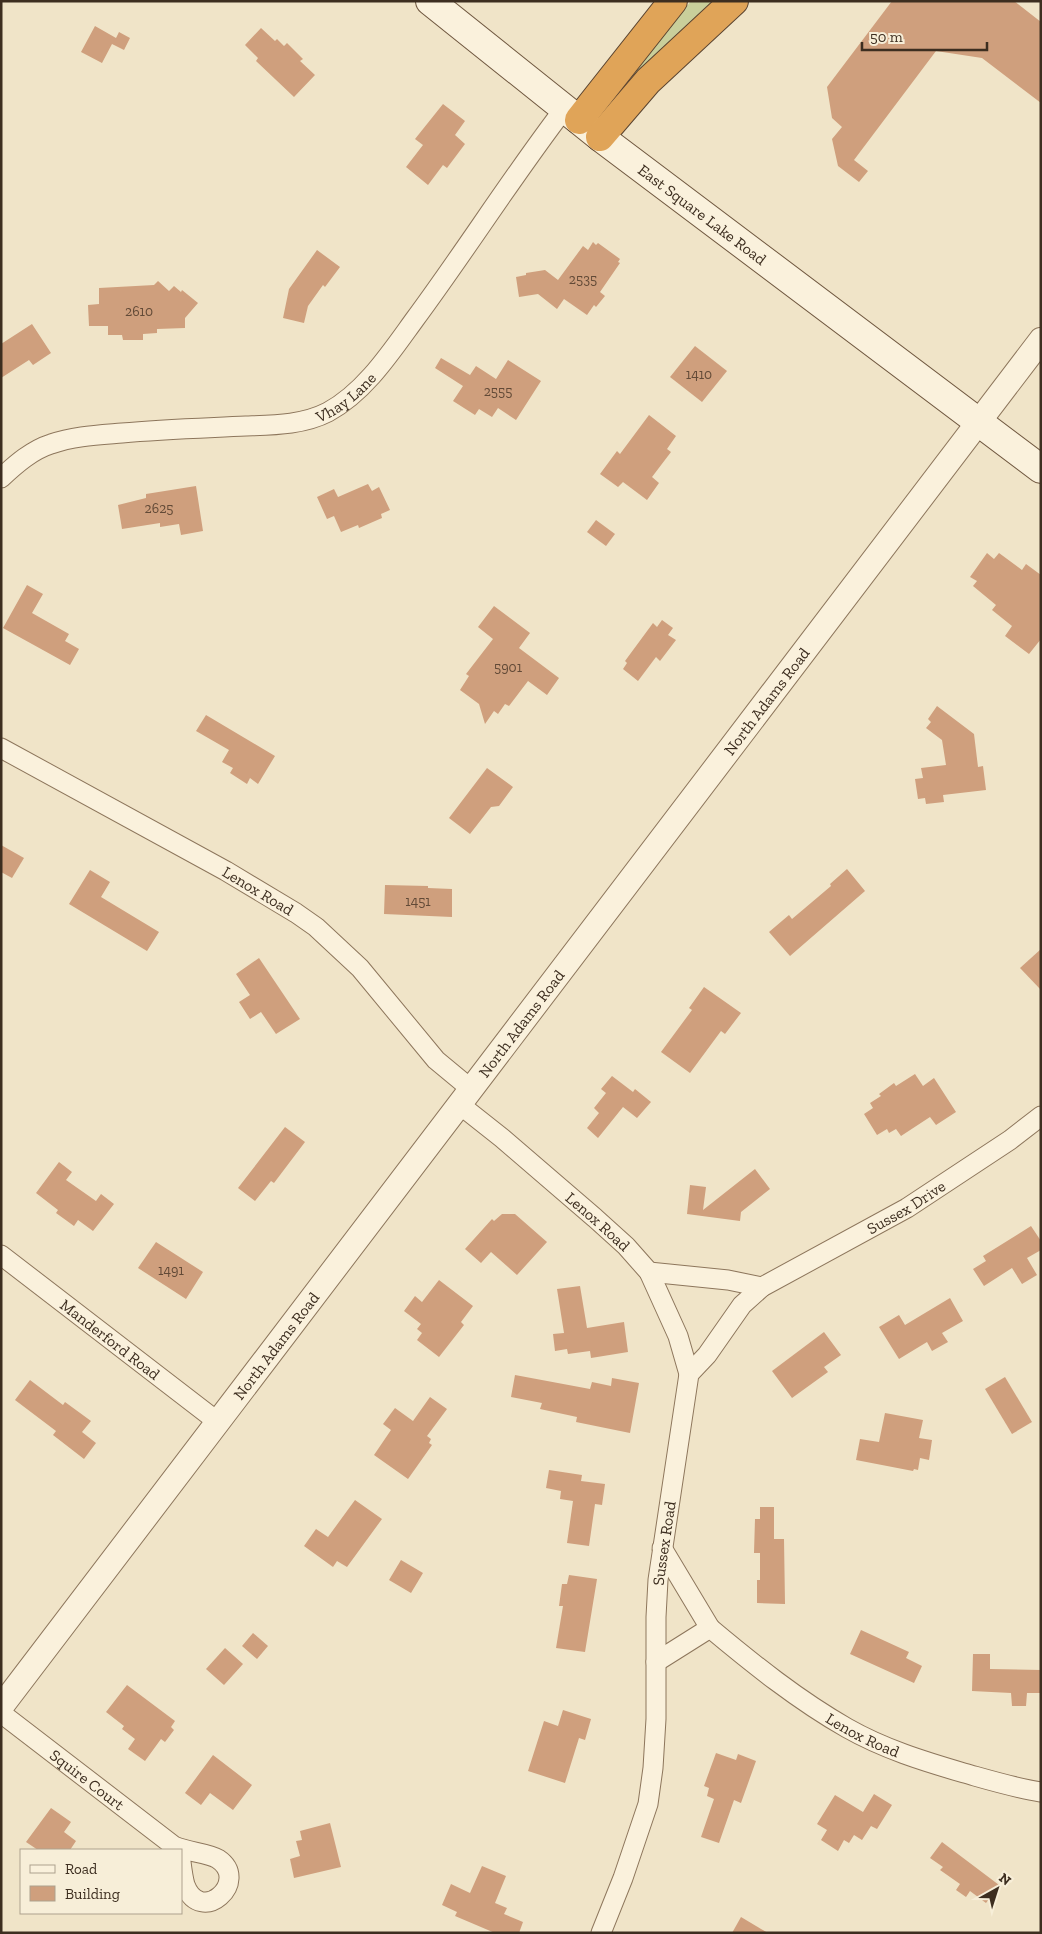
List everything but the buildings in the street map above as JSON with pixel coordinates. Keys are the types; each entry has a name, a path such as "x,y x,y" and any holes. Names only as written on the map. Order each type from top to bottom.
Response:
{"highway":[{"path":"571,114 673,1"},
{"path":"600,137 648,81 734,1"}],"main road":[{"name":"East Square Lake Road","path":"430,1 600,137 1041,470"}],"street":[{"name":"Vhay Lane","path":"1,478 32,453 50,444 73,438 139,431 296,423 328,412 352,394 401,338 456,263 525,159 571,114"},
{"name":"North Adams Road","path":"1,1707 1041,340"},
{"name":"Lenox Road","path":"1,748 226,870 296,913 322,933 360,968 465,1097 502,1138 596,1218 626,1246 649,1272 678,1336 689,1374"},
{"name":"Sussex Drive","path":"762,1286 907,1208 1041,1116"},
{"name":"Manderford Road","path":"1,1255 218,1422"},
{"path":"649,1272 728,1280 762,1286"},
{"path":"689,1374 707,1355 742,1305 762,1286"},
{"name":"Sussex Road","path":"601,1933 623,1878 648,1804 653,1768 656,1719 656,1617 662,1548 689,1374"},
{"name":"Lenox Road","path":"662,1548 710,1628 794,1694 847,1728 884,1747 978,1777 1041,1792"},
{"path":"656,1662 710,1628"},
{"name":"Squire Court","path":"1,1714 172,1849"}],"green space":[{"path":"691,1 717,1 666,49 627,80"}]}
